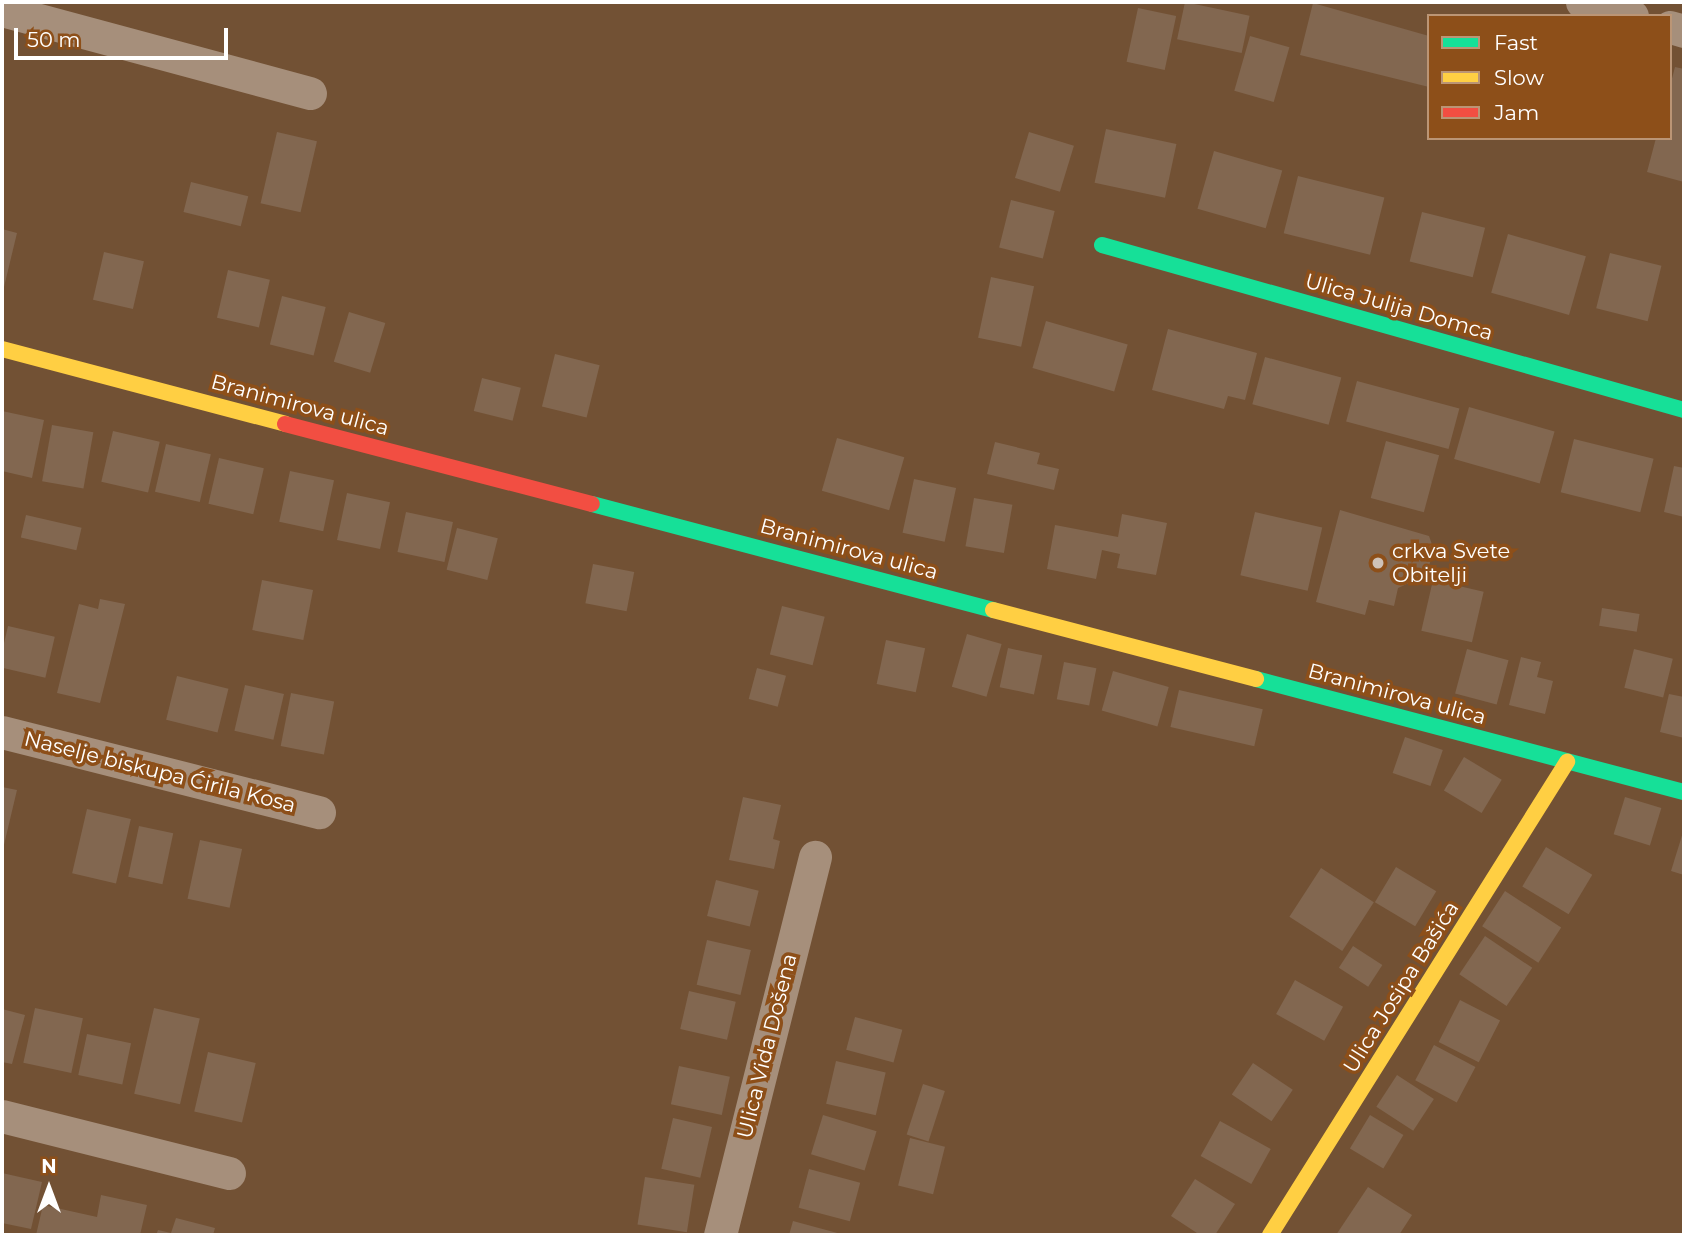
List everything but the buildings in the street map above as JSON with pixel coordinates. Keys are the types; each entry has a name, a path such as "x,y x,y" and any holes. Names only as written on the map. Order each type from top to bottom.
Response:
{"street":[{"path":"1582,2 1625,14"},
{"path":"2,10 310,93"},
{"name":"Ulica Julija Domca","path":"1102,245 1684,410"},
{"name":"Branimirova ulica","path":"2,349 1684,792"},
{"name":"Naselje biskupa Ćirila Kosa","path":"2,732 319,812"},
{"name":"Ulica Josipa Bašića","path":"1270,1235 1567,762"},
{"name":"Ulica Vida Došena","path":"720,1235 815,857"},
{"path":"2,1116 229,1173"}],"traffic: fast":[{"path":"1102,245 1684,410"},
{"path":"592,504 993,610"},
{"path":"1256,679 1684,792"}],"traffic: slow":[{"path":"2,349 285,424"},
{"path":"993,610 1256,679"},
{"path":"1270,1235 1567,762"}],"traffic: jam":[{"path":"285,424 592,504"}],"place":[{"name":"crkva Svete Obitelji","path":"1378,563"}]}
